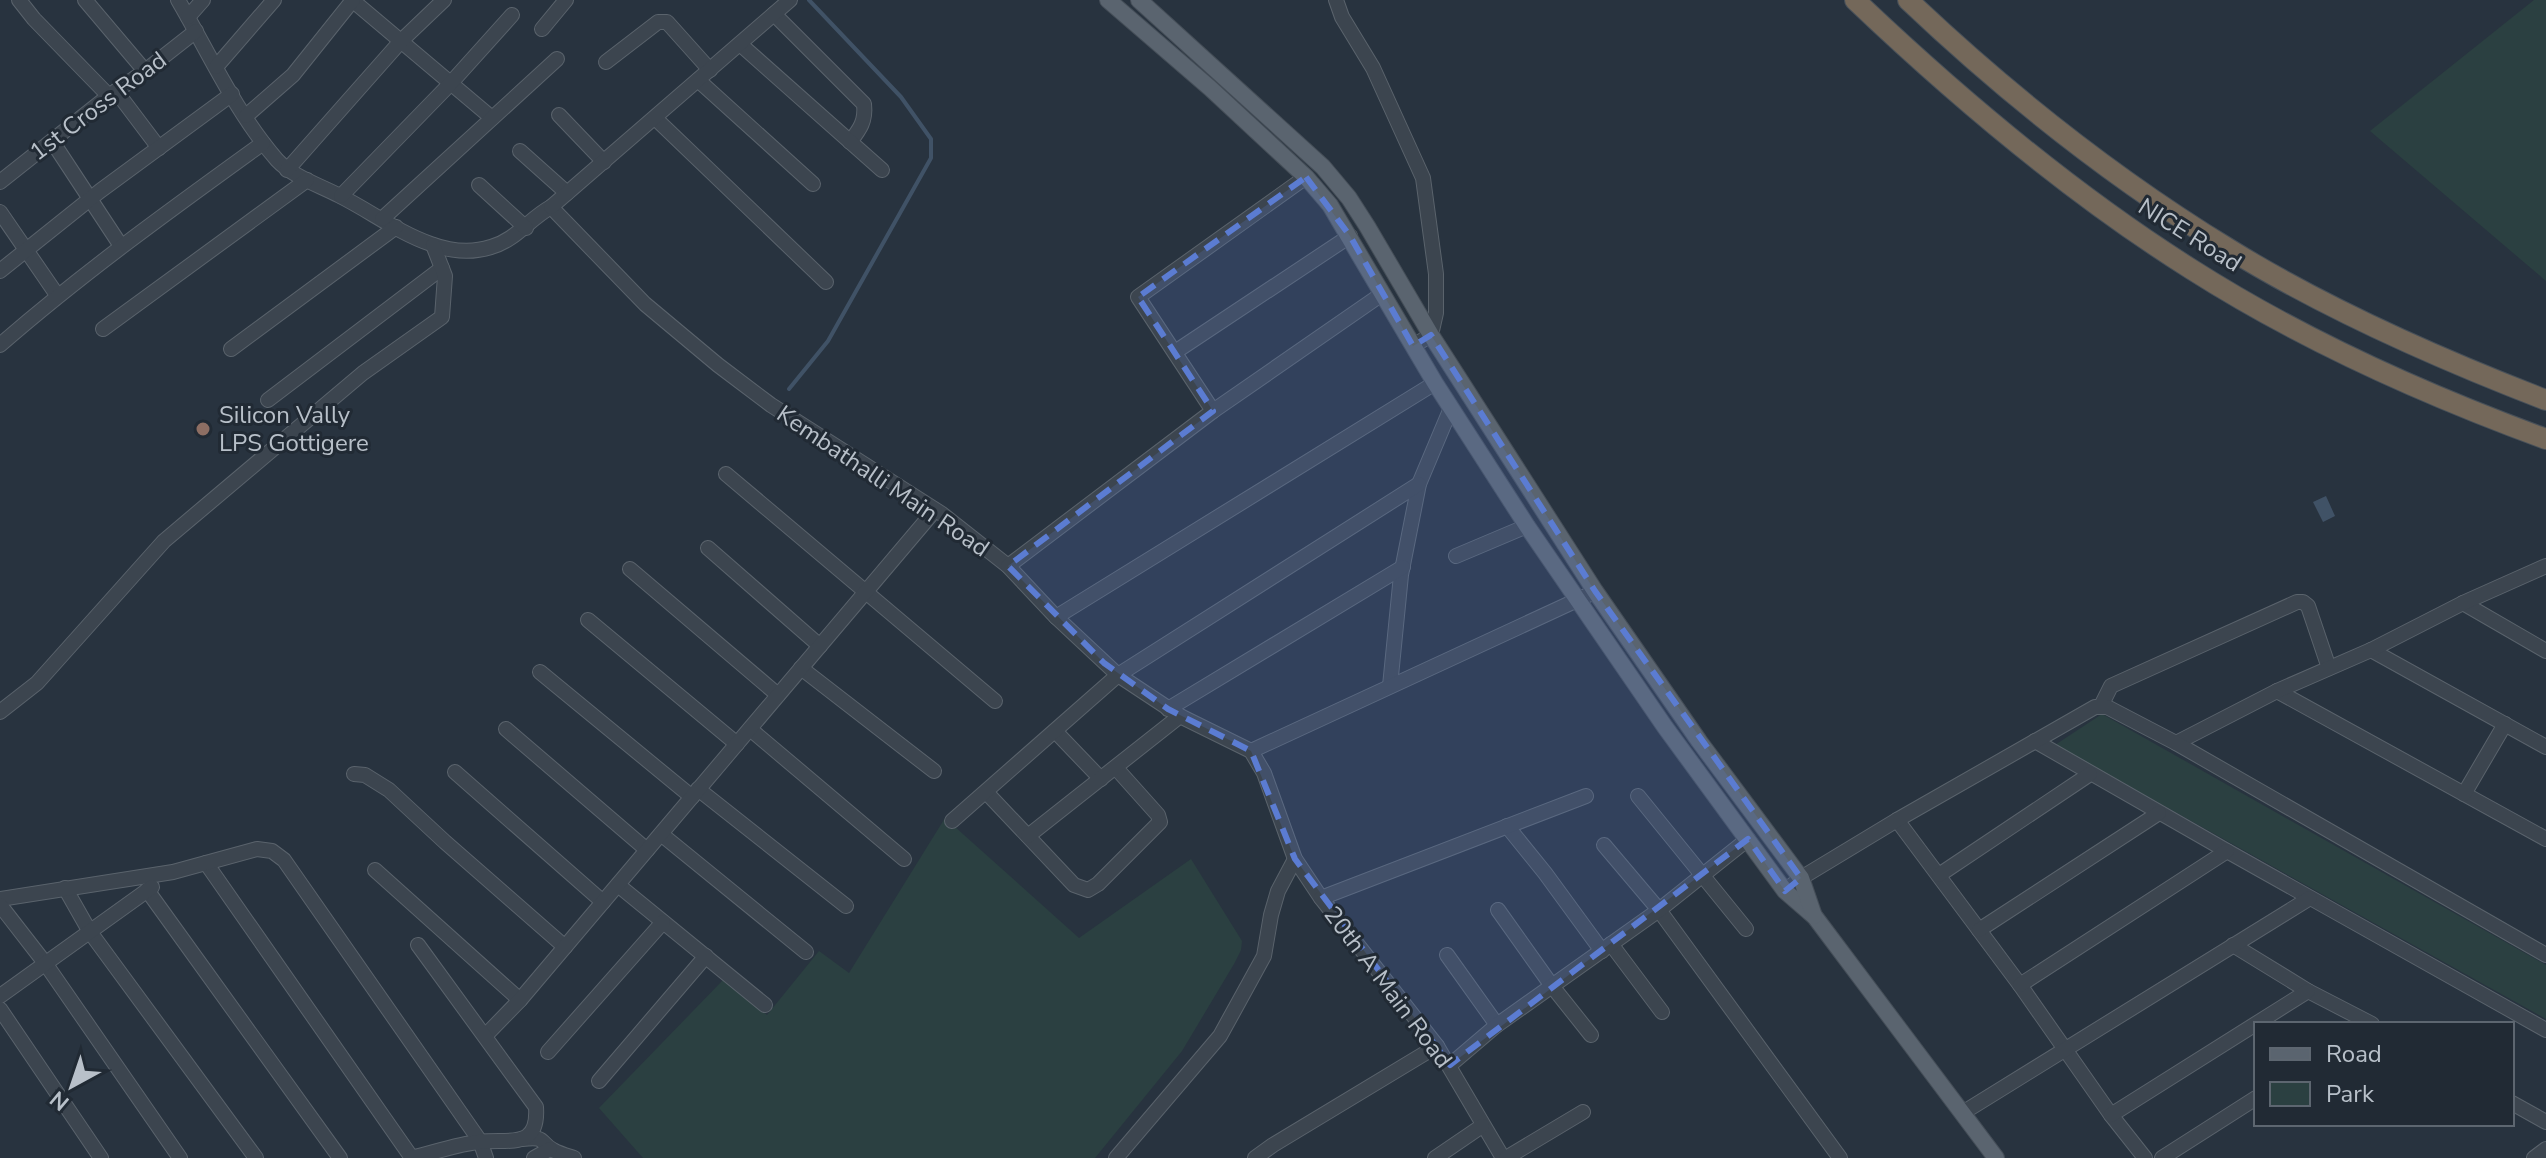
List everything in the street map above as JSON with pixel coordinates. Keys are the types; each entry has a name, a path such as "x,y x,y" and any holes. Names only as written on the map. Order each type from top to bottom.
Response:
{"highway":[{"name":"NICE Road","path":"1855,0 1966,102 2038,161 2124,225 2193,270 2356,359 2430,393 2546,439"},
{"name":"NICE Road","path":"1908,0 2055,128 2145,194 2231,250 2416,347 2546,400"}],"main road":[{"path":"1108,0 1306,177 1350,236 1435,383 1527,526 1665,727 1785,891 1815,917 1996,1158"},
{"path":"1139,0 1323,167 1349,198 1431,335 1595,591 1699,741 1801,878 1815,917"}],"street":[{"path":"19,0 112,93 159,148"},
{"path":"85,0 145,71"},
{"path":"178,0 263,143 287,170 433,245 456,250 489,248 526,228 790,0"},
{"name":"1st Cross Road","path":"0,182 112,93 145,71 192,24 203,0"},
{"path":"216,67 274,0"},
{"path":"246,116 293,75 352,0 492,118"},
{"path":"287,170 401,41 444,0"},
{"path":"542,29 566,0"},
{"path":"1336,0 1342,17 1373,68 1423,178 1436,274 1436,313 1431,335 1413,346"},
{"path":"774,14 864,104 862,127 850,142"},
{"path":"341,196 512,15"},
{"path":"606,62 658,22 667,22 710,70"},
{"path":"740,44 882,170"},
{"path":"382,219 557,59"},
{"path":"698,80 813,184"},
{"path":"0,271 232,94"},
{"path":"559,115 604,162"},
{"path":"655,118 826,282"},
{"path":"52,141 121,246"},
{"path":"0,345 57,295 263,143"},
{"path":"520,151 567,193"},
{"path":"1213,411 1138,297 1306,177"},
{"path":"103,329 307,180"},
{"path":"479,185 526,228"},
{"name":"Kembathalli Main Road","path":"551,207 645,304 718,365 771,405 935,510 1008,566 1056,617 1118,675 1174,713 1251,751"},
{"path":"0,212 57,295"},
{"path":"231,349 396,227"},
{"path":"1175,352 1350,236"},
{"path":"0,712 37,683 164,541 363,373 442,317 445,276 433,245"},
{"path":"268,400 442,268"},
{"path":"1008,566 1213,411 1382,294"},
{"path":"1056,617 1435,383"},
{"path":"1390,686 1403,567 1419,484 1451,408"},
{"path":"726,474 995,701"},
{"path":"952,821 1118,675 1419,484"},
{"path":"486,1035 520,1000 935,510"},
{"path":"1456,556 1527,526"},
{"path":"708,548 820,646"},
{"path":"2176,743 2277,691 2371,650 2463,603 2546,566"},
{"path":"1028,836 1116,768 1174,713 1403,567"},
{"path":"630,569 778,695"},
{"path":"1116,1158 1220,1036 1264,956 1278,891 1295,859 1264,773 1251,751 1595,591"},
{"path":"1785,891 1801,878 1897,820 2101,706 2111,686 2297,602 2308,606 2329,668"},
{"path":"2463,603 2546,651"},
{"path":"588,620 737,744"},
{"path":"2371,650 2546,747"},
{"path":"801,668 934,771"},
{"path":"540,672 846,906"},
{"path":"2277,691 2546,839"},
{"path":"2101,706 2176,743 2546,955"},
{"path":"2464,794 2505,724"},
{"path":"506,729 647,850"},
{"path":"750,729 904,859"},
{"path":"1055,731 1101,779"},
{"path":"2035,741 2546,1030"},
{"path":"986,792 1074,885 1088,890 1098,884 1160,822 1158,815 1116,768"},
{"path":"455,772 603,902"},
{"path":"354,774 365,775 389,790 565,947"},
{"path":"1939,875 2090,774"},
{"path":"1321,898 1586,796"},
{"path":"1638,796 1746,929"},
{"path":"1979,930 2159,813"},
{"path":"1897,820 2145,1158"},
{"path":"1507,826 1662,1012"},
{"path":"661,834 806,952"},
{"path":"1450,1065 1497,1025 1659,910 1748,839"},
{"path":"1604,845 1659,910 1840,1158"},
{"path":"0,899 173,872 257,849 272,851 284,860 480,1141 486,1158 535,1128 536,1107 418,945"},
{"path":"2020,985 2227,851"},
{"name":"20th A Main Road","path":"1295,859 1321,898 1437,1046 1482,1126 1504,1158"},
{"path":"206,863 412,1158 480,1141 540,1139 550,1149 574,1158"},
{"path":"375,870 520,1000"},
{"path":"0,996 173,872"},
{"path":"618,885 765,1005"},
{"path":"65,888 90,932 256,1158"},
{"path":"147,890 340,1158"},
{"path":"1964,1112 2310,898"},
{"path":"0,905 45,963 180,1158"},
{"path":"1498,910 1591,1035"},
{"path":"548,1052 663,922"},
{"path":"2233,945 2308,991 2368,1022"},
{"path":"1447,955 1497,1025"},
{"path":"599,1081 706,956"},
{"path":"2259,1022 2308,991"},
{"path":"0,1009 101,1158"},
{"path":"2111,1115 2254,1025"},
{"path":"1255,1158 1437,1046"},
{"path":"2162,1158 2254,1099"},
{"path":"2514,1104 2546,1122"},
{"path":"1504,1158 1583,1112"},
{"path":"1435,1158 1482,1126"},
{"path":"534,1158 550,1149"},
{"path":"2534,1158 2546,1149"}],"highlighted area":[{"path":"1306,177 1350,236 1413,346 1431,335 1595,591 1801,878 1785,891 1748,839 1450,1065 1295,859 1251,751 1168,709 1104,663 1008,566 1213,411 1138,297"}],"green space":[{"path":"2534,0 2546,0 2546,281 2370,131"},
{"path":"2102,714 2546,965 2546,1019 2055,745"},
{"path":"945,818 1079,938 1191,859 1242,941 1234,964 1182,1051 1095,1158 643,1158 599,1108 724,979 767,1015 819,951 849,973"}],"water":[{"path":"2326,496 2335,516 2323,522 2313,502"}],"waterway":[{"path":"789,389 828,341 931,158 931,139 901,97 809,0"}],"place":[{"name":"Silicon Vally LPS Gottigere","path":"203,429"}]}
